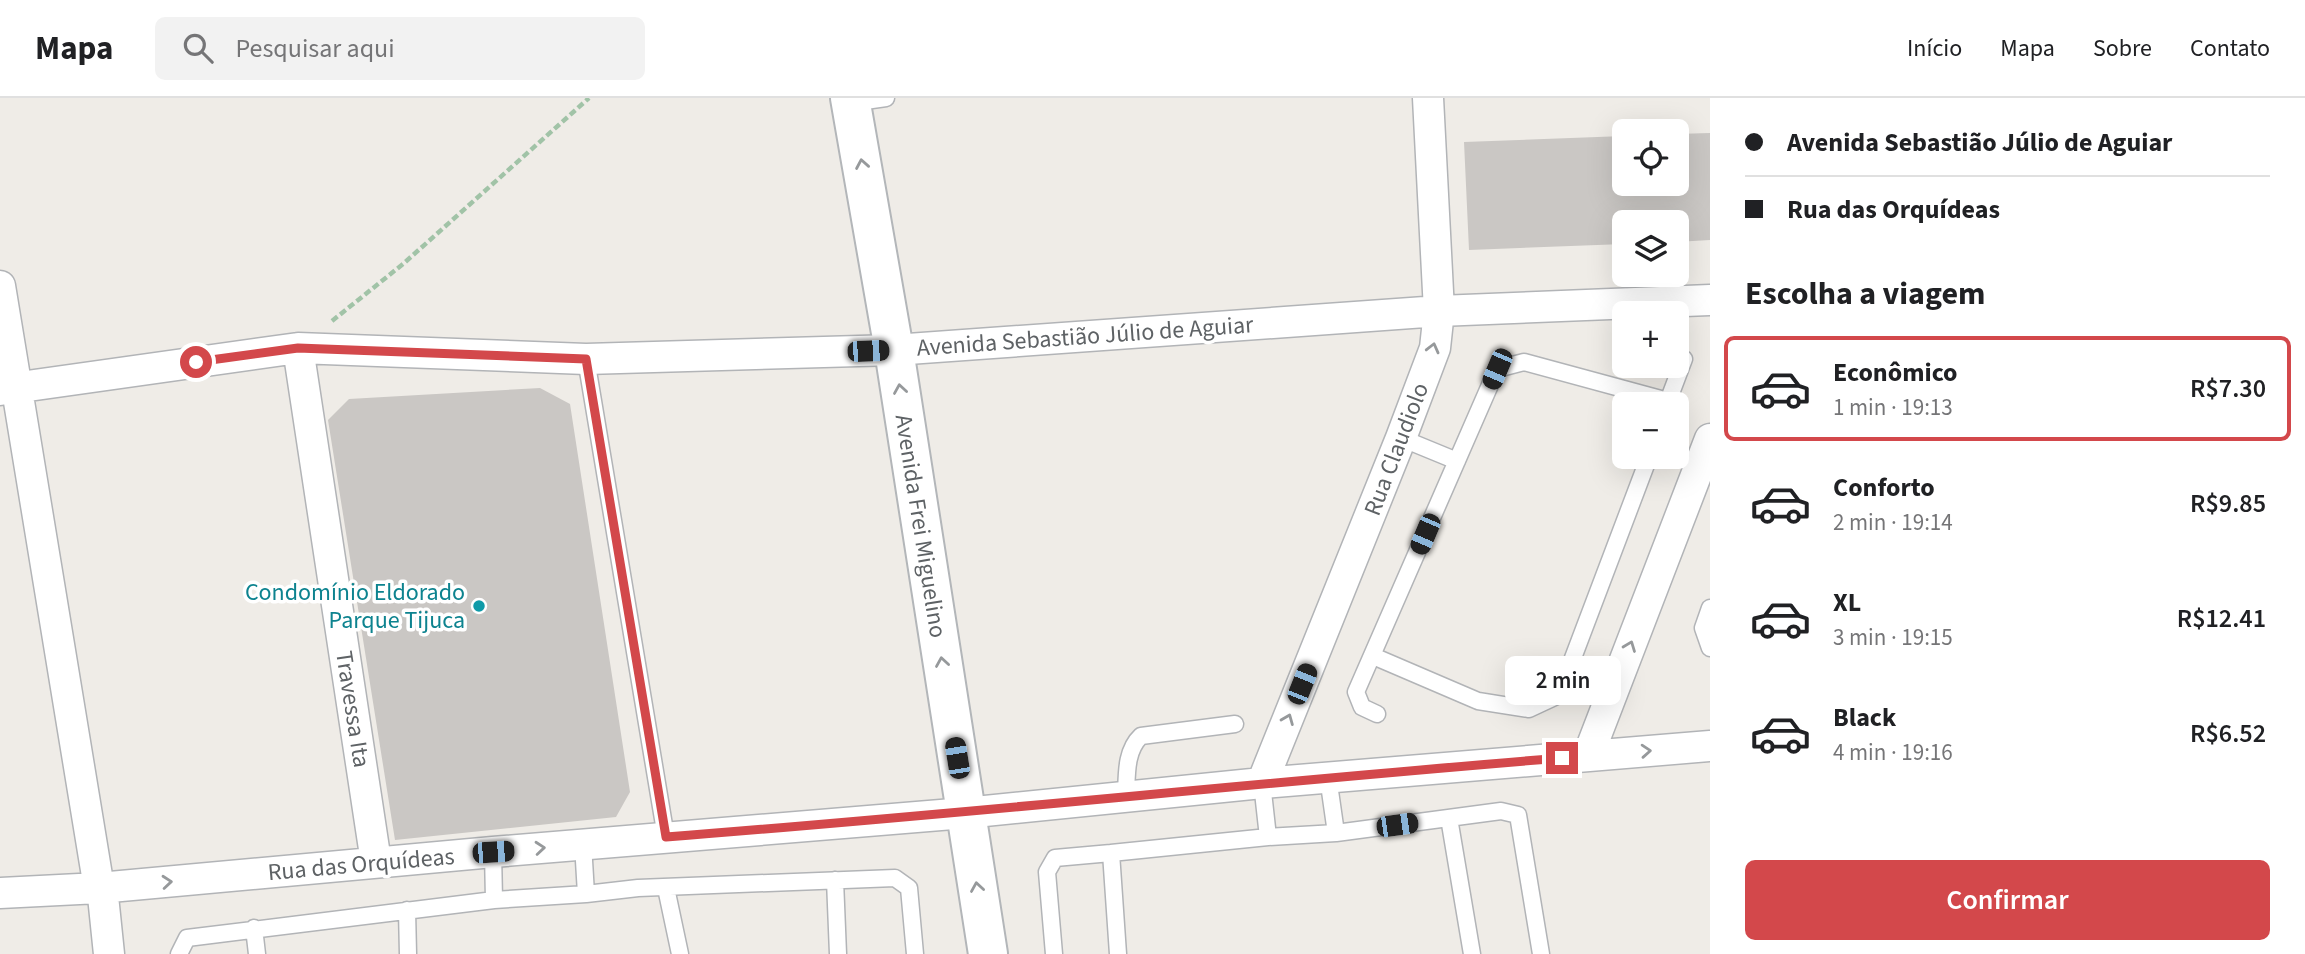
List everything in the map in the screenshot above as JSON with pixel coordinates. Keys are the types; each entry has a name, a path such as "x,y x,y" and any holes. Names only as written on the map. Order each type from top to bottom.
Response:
{"main road":[{"name":"Avenida Frei Miguelino","path":"863,100 894,350 988,954"}],"street":[{"name":"Rua Claudiolo","path":"1262,783 1435,348 1439,311 1428,98"},
{"path":"0,286 8,388 103,896 109,954"},
{"name":"Avenida Sebastião Júlio de Aguiar","path":"8,388 298,348 586,359 894,350 1439,311 1710,300"},
{"name":"Travessa Ita","path":"298,348 376,862"},
{"path":"1588,756 1710,439"},
{"name":"Rua das Orquídeas","path":"0,894 100,888 583,844 965,813 1328,777 1710,746"}],"lane":[{"path":"586,359 666,837"},
{"path":"1377,714 1362,707 1356,691 1497,369 1524,362 1629,392"},
{"path":"1401,438 1457,461"},
{"path":"1373,656 1478,701 1529,709 1559,695 1644,469"},
{"path":"1710,608 1703,628 1710,648"},
{"path":"1126,796 1127,768 1133,744 1141,736 1236,724"},
{"path":"1328,777 1336,833"},
{"path":"1262,783 1268,837"},
{"path":"1054,954 1046,872 1055,858 1336,833 1501,811 1518,815 1541,954"},
{"path":"1449,818 1472,954"},
{"path":"583,844 586,894"},
{"path":"493,852 494,900"},
{"path":"1111,853 1118,954"},
{"path":"179,954 187,938 494,900 638,888 895,878 909,888 915,954"},
{"path":"835,880 838,954"},
{"path":"666,888 680,954"},
{"path":"407,910 408,954"},
{"path":"254,928 257,954"}],"path":[{"path":"298,348 403,264 589,98"}],"building":[{"path":"1710,133 1710,240 1689,241 1689,210 1612,210 1612,244 1469,250 1464,142 1612,136 1612,196 1689,196 1689,134"},
{"name":"Condomínio Eldorado Parque Tijuca","path":"540,388 570,404 630,792 616,817 395,840 328,420 349,399"}],"place":[{"name":"Condomínio Eldorado Parque Tijuca","path":"479,606"}],"route":[{"path":"196,362 298,348 586,359 666,837 965,813 1262,783 1562,758"}]}
